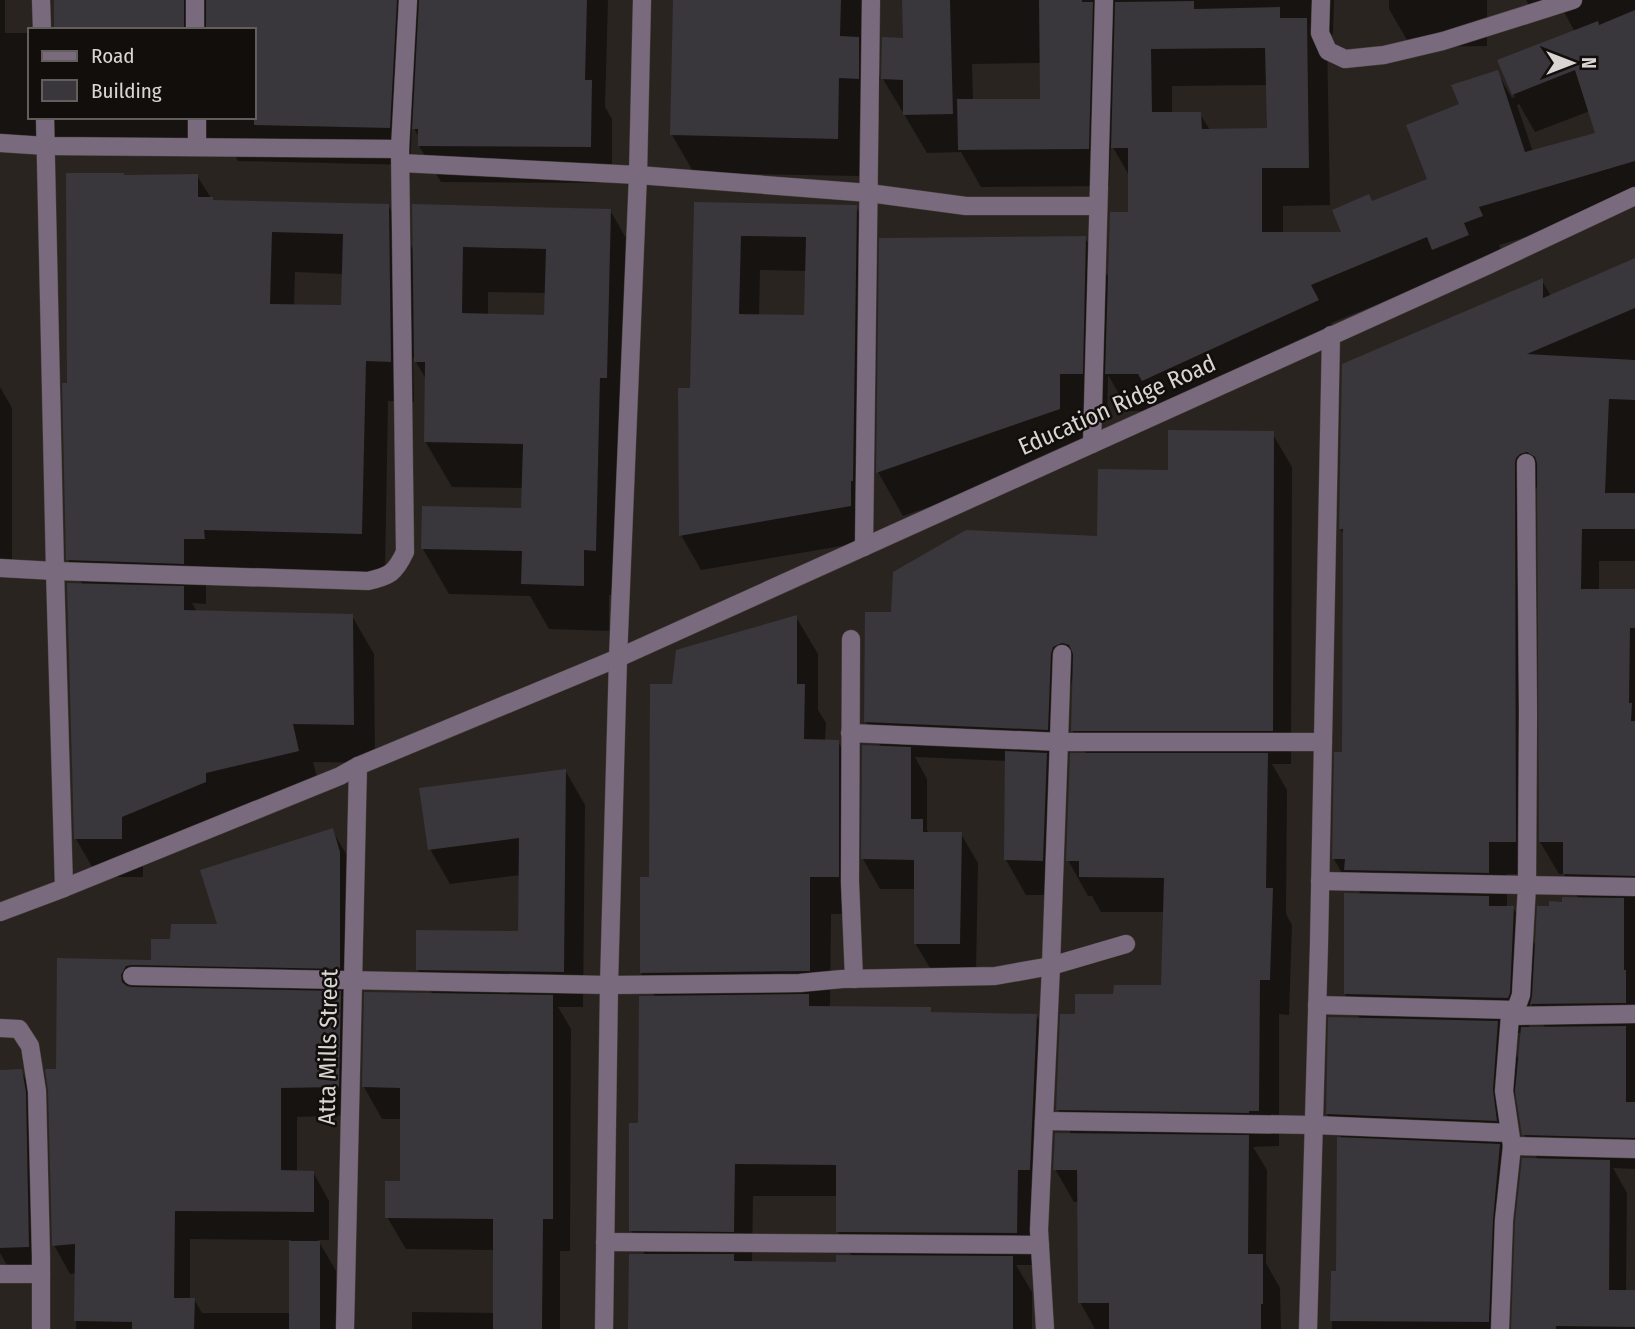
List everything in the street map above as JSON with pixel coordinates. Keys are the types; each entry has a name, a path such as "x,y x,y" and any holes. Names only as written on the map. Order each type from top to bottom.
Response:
{"street":[{"path":"41,0 42,28"},
{"path":"195,0 195,28"},
{"path":"0,568 368,581 385,577 398,568 405,552 400,156 408,0"},
{"path":"604,1329 609,985 618,658 638,176 642,0"},
{"path":"864,547 871,0"},
{"path":"1092,444 1104,0"},
{"path":"1321,0 1321,33 1328,51 1345,59 1384,55 1443,41 1573,0"},
{"path":"45,119 64,888"},
{"path":"197,119 197,146"},
{"path":"0,143 46,146 197,146 400,156 869,193 966,205 1098,206"},
{"name":"Education Ridge Road","path":"0,912 340,776 358,766 618,658 1486,266 1635,196"},
{"path":"1308,1329 1331,335"},
{"path":"1500,1329 1504,1220 1511,1140 1504,1091 1512,1013 1521,995 1527,885 1526,463"},
{"path":"851,639 850,882 854,979"},
{"path":"1045,1329 1039,1230 1062,654"},
{"path":"850,733 1060,742 1323,742"},
{"name":"Atta Mills Street","path":"345,1329 358,766"},
{"path":"1320,881 1635,887"},
{"path":"132,976 609,985 800,983 995,976 1051,966 1126,944"},
{"path":"1317,1005 1512,1013 1635,1014"},
{"path":"0,1028 19,1029 30,1046 37,1091 44,1328"},
{"path":"1044,1121 1313,1125 1635,1149"},
{"path":"606,1242 1040,1245"},
{"path":"0,1274 41,1274"}],"building":[{"path":"54,0 184,0 184,28 54,28"},
{"path":"206,0 397,0 390,128 254,125 256,28 206,28"},
{"path":"419,0 587,0 585,80 592,80 591,147 418,146 418,129 412,129"},
{"path":"673,0 841,0 840,36 859,37 859,79 839,78 838,139 670,135"},
{"path":"902,0 950,0 953,114 903,115 903,80 881,79 882,37 903,38"},
{"path":"1039,0 1093,2 1089,149 958,150 957,99 1040,99"},
{"path":"1194,1 1194,9 1280,7 1280,18 1307,18 1309,168 1262,168 1262,232 1341,232 1332,210 1369,194 1372,201 1427,179 1406,125 1459,104 1451,85 1498,70 1525,152 1595,133 1575,70 1512,95 1497,60 1598,21 1599,25 1635,10 1635,161 1479,207 1483,216 1464,223 1469,235 1432,250 1427,237 1311,285 1319,300 1142,381 1138,374 1105,374 1110,212 1128,212 1128,148 1111,148 1115,2","holes":["1265,48 1267,128 1202,129 1201,112 1152,112 1151,49"]},
{"path":"66,173 198,174 198,197 213,197 213,200 389,204 391,362 366,361 362,534 204,530 205,539 184,539 184,564 66,560 62,383 67,383","holes":["272,232 343,234 341,305 270,304"]},
{"path":"694,202 857,205 851,506 679,536 678,388 690,388","holes":["741,236 806,237 804,315 739,314"]},
{"path":"412,204 611,209 607,378 600,378 596,551 584,550 584,586 521,584 522,551 421,549 422,506 521,508 523,444 424,442 425,362 414,362","holes":["463,247 546,249 544,315 462,313"]},
{"path":"1086,236 1083,374 1060,374 1060,409 876,473 879,238"},
{"path":"1635,258 1635,308 1527,354 1635,360 1635,400 1609,399 1605,493 1635,493 1635,529 1582,529 1581,589 1635,589 1635,628 1630,628 1629,703 1632,703 1631,721 1635,721 1635,876 1563,874 1563,842 1539,842 1537,463 1535,457 1527,452 1520,454 1515,463 1516,842 1489,842 1489,873 1344,870 1345,859 1332,859 1334,752 1342,752 1343,529 1339,529 1342,364 1543,278 1543,298"},
{"path":"1168,430 1274,431 1273,731 1071,731 1073,654 1069,645 1062,643 1053,647 1051,654 1048,730 864,722 865,612 891,612 893,572 966,530 1097,536 1098,469 1168,470"},
{"path":"67,583 184,586 184,610 353,614 354,725 293,724 299,751 206,773 206,782 122,817 122,839 74,839"},
{"path":"797,615 797,684 805,684 804,739 839,740 839,877 810,877 810,971 640,973 640,877 649,877 650,684 672,684 676,650"},
{"path":"862,745 911,747 911,819 923,819 923,832 962,832 960,944 914,944 914,860 861,859"},
{"path":"1005,751 1047,753 1043,861 1004,860"},
{"path":"1070,753 1268,753 1266,888 1273,888 1270,980 1260,980 1259,1111 1056,1110 1060,1014 1075,1014 1075,994 1113,994 1114,985 1161,985 1164,878 1079,877 1079,861 1066,861"},
{"path":"566,769 564,972 416,970 416,930 518,931 519,838 428,850 419,788"},
{"path":"333,828 340,852 340,969 132,965 126,966 121,975 122,982 132,987 341,991 339,1087 281,1088 281,1170 314,1171 314,1212 175,1211 174,1298 195,1298 194,1329 132,1329 132,1322 74,1321 75,1244 52,1246 48,1091 45,1069 56,1069 57,958 151,960 151,939 170,939 171,924 217,924 200,870"},
{"path":"1344,893 1489,896 1489,906 1514,906 1508,998 1344,994"},
{"path":"1562,897 1624,898 1626,1003 1530,1004 1537,906 1549,906 1549,901 1562,902"},
{"path":"364,992 553,995 553,1219 543,1219 542,1329 493,1329 493,1219 385,1218 385,1181 400,1181 400,1088 362,1087"},
{"path":"809,994 809,1006 931,1007 931,1012 1037,1014 1030,1170 1018,1170 1017,1233 836,1232 836,1165 735,1164 734,1232 629,1231 629,1123 638,1123 639,996"},
{"path":"1328,1017 1498,1021 1493,1090 1497,1121 1326,1114"},
{"path":"1626,1026 1626,1102 1635,1102 1635,1138 1522,1135 1515,1091 1521,1027"},
{"path":"22,1069 26,1092 29,1247 0,1248 0,1070"},
{"path":"1055,1133 1249,1135 1248,1254 1263,1254 1261,1329 1109,1329 1109,1303 1078,1303 1077,1170 1053,1170"},
{"path":"1337,1137 1500,1144 1493,1220 1489,1322 1330,1321 1331,1271 1336,1271"},
{"path":"1522,1158 1610,1160 1609,1290 1635,1290 1635,1327 1556,1326 1556,1329 1511,1329 1515,1221"},
{"path":"289,1241 320,1241 320,1329 289,1329"},
{"path":"629,1254 734,1254 734,1261 836,1262 836,1255 1013,1256 1013,1329 628,1329"}]}
